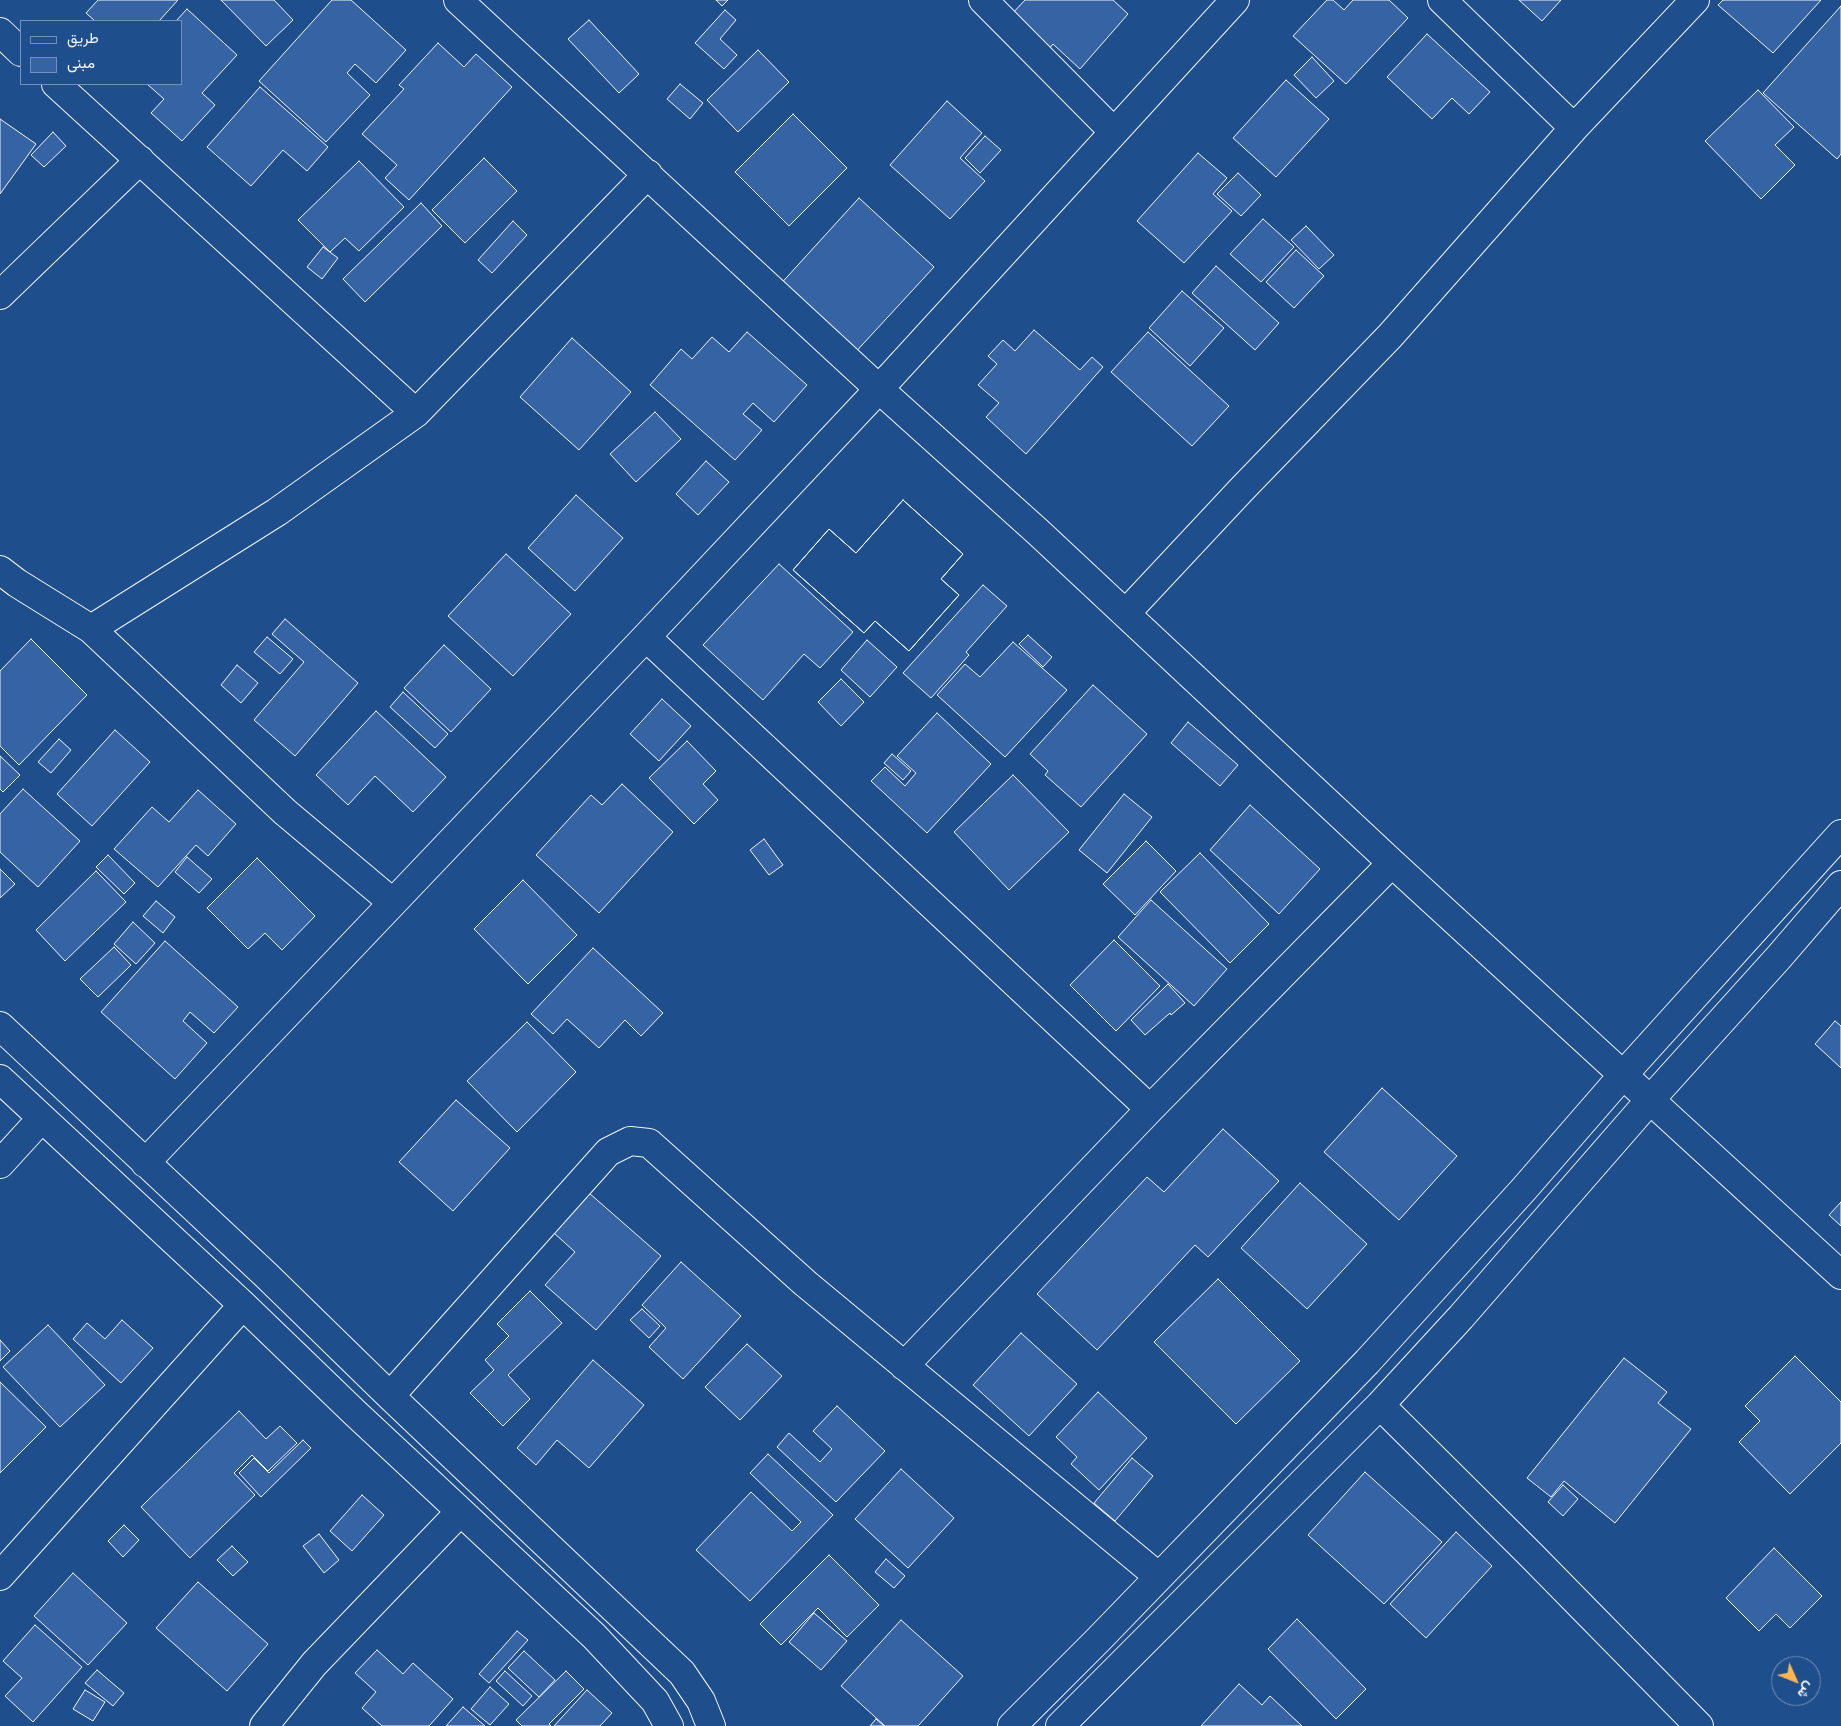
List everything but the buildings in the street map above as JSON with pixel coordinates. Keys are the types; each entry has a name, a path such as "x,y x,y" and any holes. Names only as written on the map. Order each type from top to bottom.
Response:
{"street":[{"path":"458,0 879,389 1126,613 1392,864 1841,1275"},
{"path":"983,0 1114,132"},
{"path":"145,1163 646,637 879,389 1235,0"},
{"path":"1442,0 1574,128"},
{"path":"1126,613 1242,489 1390,336 1574,128 1695,0"},
{"path":"0,32 20,51"},
{"path":"57,85 416,413"},
{"path":"0,295 140,160"},
{"path":"91,629 277,512 416,413 648,174"},
{"path":"0,570 17,583 91,629 285,812 392,902"},
{"path":"646,637 1150,1109"},
{"path":"1012,1726 1367,1362 1841,834"},
{"path":"904,1366 1150,1109 1392,864"},
{"path":"1060,1726 1380,1405 1544,1223 1650,1100 1841,885"},
{"path":"0,1026 266,1275 390,1396 682,1673 701,1701 710,1726"},
{"path":"0,1079 244,1305 460,1512 594,1636 655,1701 669,1726"},
{"path":"0,1164 42,1118"},
{"path":"390,1396 608,1152 630,1141 649,1143 805,1284 1158,1577"},
{"path":"0,1576 244,1305"},
{"path":"1380,1405 1699,1726"},
{"path":"264,1726 314,1664 460,1512"}]}
